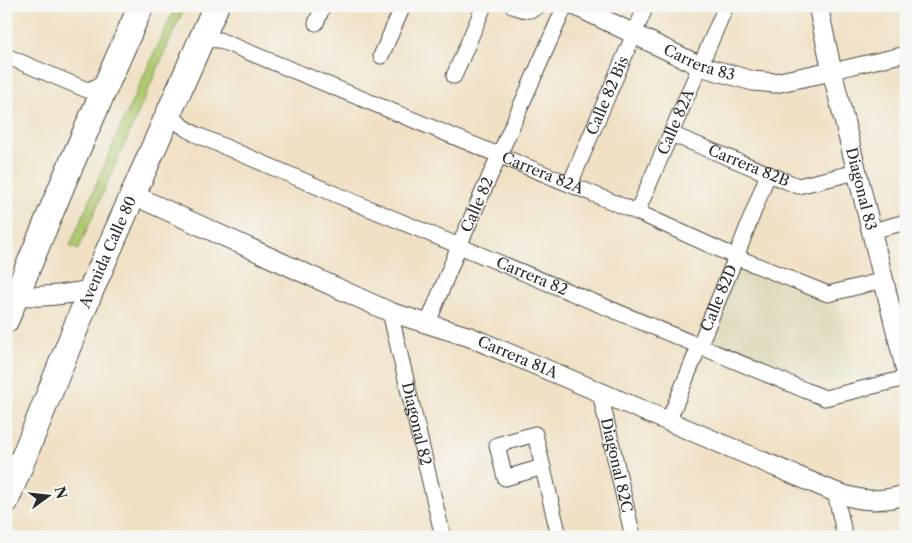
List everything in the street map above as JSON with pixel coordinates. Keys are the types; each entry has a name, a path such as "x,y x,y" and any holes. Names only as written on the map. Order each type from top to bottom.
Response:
{"highway":[{"path":"6,320 11,293 141,6"},
{"name":"Avenida Calle 80","path":"6,501 91,290 216,6"}],"street":[{"path":"316,23 323,6"},
{"path":"381,56 403,6"},
{"path":"454,76 484,6"},
{"path":"513,6 527,12 538,6"},
{"name":"Calle 82","path":"428,323 499,154 566,6"},
{"name":"Carrera 83","path":"576,6 700,66 753,82 775,83 832,71"},
{"name":"Calle 82 Bis","path":"570,184 646,6"},
{"name":"Calle 82A","path":"637,212 726,6"},
{"name":"Diagonal 83","path":"818,6 832,71 884,280 899,317 906,370"},
{"name":"Carrera 82A","path":"201,39 219,40 499,154 637,212 736,257 828,294 884,280"},
{"path":"832,71 906,54"},
{"path":"6,56 87,90 107,83"},
{"name":"Carrera 82","path":"169,112 181,125 195,134 825,398 906,378"},
{"name":"Carrera 82B","path":"671,134 798,186 857,172"},
{"name":"Calle 82D","path":"668,422 768,174"},
{"name":"Carrera 81A","path":"134,194 390,312 470,337 835,492 870,501 886,500 906,495"},
{"path":"872,231 906,222"},
{"path":"11,293 67,293 91,290"},
{"name":"Diagonal 82","path":"390,312 443,537"},
{"name":"Diagonal 82C","path":"600,393 633,537"},
{"path":"543,467 505,478 497,445 535,434 543,467 559,537"},
{"path":"835,492 845,537"}],"shaded area":[{"path":"738,263 826,302 838,301 855,376 820,383 710,340"}],"green space":[{"path":"176,6 185,6 78,250 70,246 125,117"}]}
